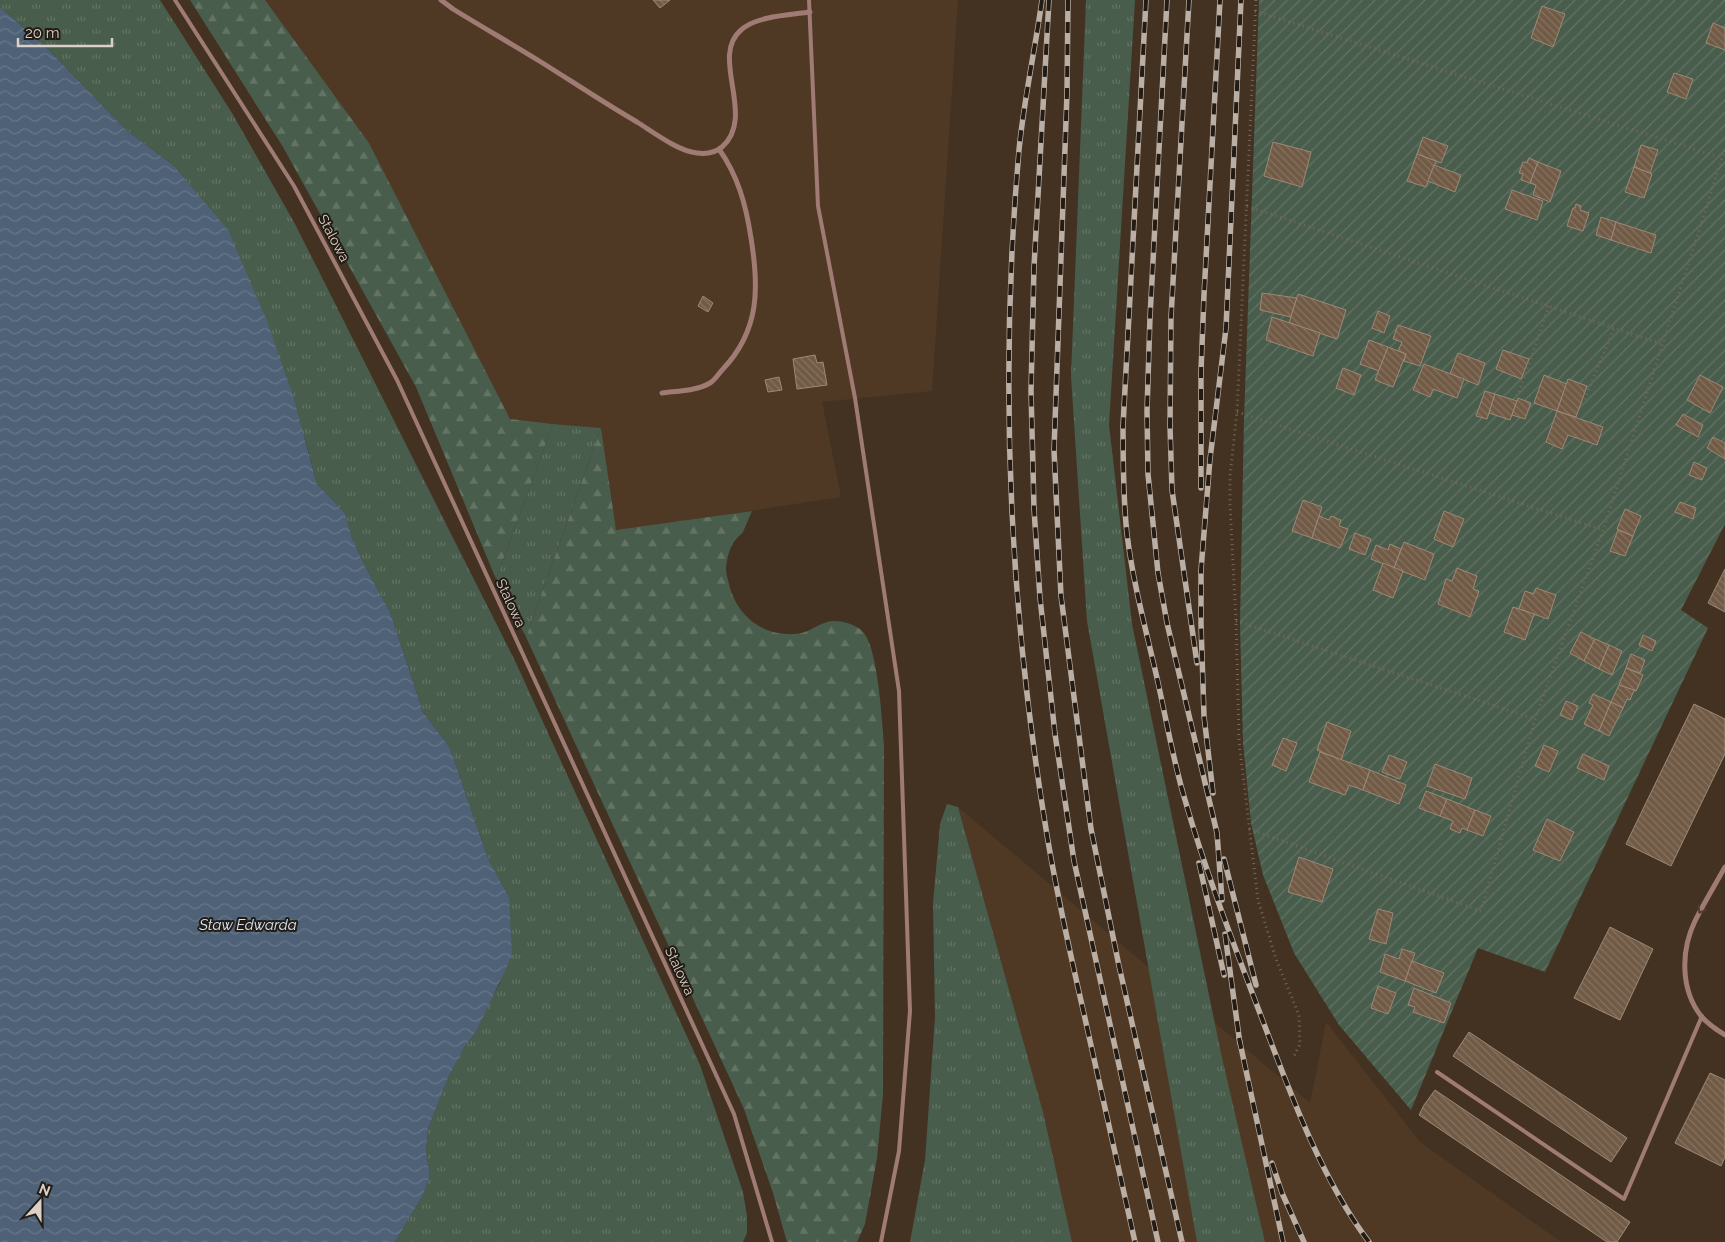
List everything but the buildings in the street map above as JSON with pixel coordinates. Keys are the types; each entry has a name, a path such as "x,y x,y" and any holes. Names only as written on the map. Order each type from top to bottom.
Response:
{"street":[{"path":"441,0 682,149 696,153 709,153 719,149 730,138 735,118 729,58 731,44 740,30 750,24 768,18 810,12"},
{"path":"662,393 698,388 710,383 732,360 747,333 752,318 757,283 747,209 734,175 719,149"},
{"path":"1725,867 1694,922 1685,950 1685,977 1691,999 1702,1016 1725,1035"}],"lane":[{"name":"Stalowa","path":"175,0 294,186 397,380 734,1114 772,1242"},
{"path":"809,0 818,206 855,398 898,691 910,1011 899,1152 881,1242"},
{"path":"1437,1072 1624,1198 1702,1016"}],"path":[{"path":"1256,0 1248,206 1237,412 1230,476 1230,505 1236,621 1239,741 1249,828 1258,900 1276,959 1299,1015 1300,1044 1294,1056"},
{"path":"1256,11 1722,158"},
{"path":"1249,828 1481,911 1535,719 1603,530 1725,148"},
{"path":"1248,206 1662,344"},
{"path":"1519,392 1549,306"},
{"path":"1584,404 1614,328"},
{"path":"1237,412 1603,530"},
{"path":"1236,621 1535,719"}],"shaded area":[{"path":"265,0 958,0 932,391 822,402 841,497 616,531 601,428 510,420 369,143"},
{"path":"958,807 1310,1103 1326,1022 1420,1142 1561,1242 1072,1242 1043,1112"}],"green space":[{"path":"0,0 160,0 232,113 295,224 516,663 700,1065 743,1192 747,1216 747,1233 743,1242 395,1242 423,1195 430,1176 426,1151 428,1129 448,1078 464,1048 477,1030 500,983 509,897 487,856 450,748 423,712 390,612 352,538 345,513 317,484 305,439 173,165 126,130 47,48 0,7"},
{"path":"190,0 265,0 369,143 510,419 553,424 496,579 416,387 283,147"},
{"path":"1086,0 1135,0 1109,425 1132,624 1222,1058 1265,1242 1197,1242 1087,621 1071,376"},
{"path":"1259,0 1725,0 1725,524 1681,610 1708,628 1545,972 1478,948 1411,1110 1339,1025 1294,953 1263,875 1251,823 1243,743 1240,624 1244,419"},
{"path":"553,424 601,428 526,637 496,579"},
{"path":"601,428 616,530 752,511 743,532 732,546 726,566 731,592 743,613 760,627 782,634 799,634 823,623 836,621 860,629 868,640 876,668 884,744 883,1094 877,1158 865,1224 857,1242 787,1242 773,1193 744,1109 526,637"},
{"path":"947,804 958,807 1043,1112 1072,1242 910,1242 925,1160 935,1017 933,903 940,824"}],"water":[{"name":"Staw Edwarda","path":"0,7 47,48 126,130 173,165 228,230 267,321 293,396 317,484 345,513 352,538 390,612 423,712 450,748 487,856 509,897 512,956 477,1030 464,1048 448,1078 428,1129 426,1151 430,1176 423,1195 395,1242 0,1242"}],"railway":[{"path":"1042,0 1021,131 1013,235 1009,405 1016,575 1033,745 1050,852 1068,945 1135,1242"},
{"path":"1049,0 1034,267 1031,391 1034,509 1040,598 1055,734 1074,861 1158,1242"},
{"path":"1068,0 1067,93 1054,450 1061,596 1091,829 1119,966 1182,1242"},
{"path":"1146,0 1123,426 1125,507 1133,570 1177,770 1211,882 1283,1074 1308,1133 1336,1191 1369,1242"},
{"path":"1167,0 1150,317 1147,411 1148,474 1158,573 1167,623 1217,833 1222,900"},
{"path":"1189,0 1171,317 1170,426 1172,490 1197,663"},
{"path":"1201,488 1201,371 1220,0"},
{"path":"1213,793 1204,716 1201,570 1210,459 1226,328 1241,0"},
{"path":"1224,859 1256,985"},
{"path":"1199,863 1224,975"},
{"path":"1225,934 1240,1044"},
{"path":"1239,1038 1283,1242"},
{"path":"1272,1163 1282,1193 1304,1242"}]}
